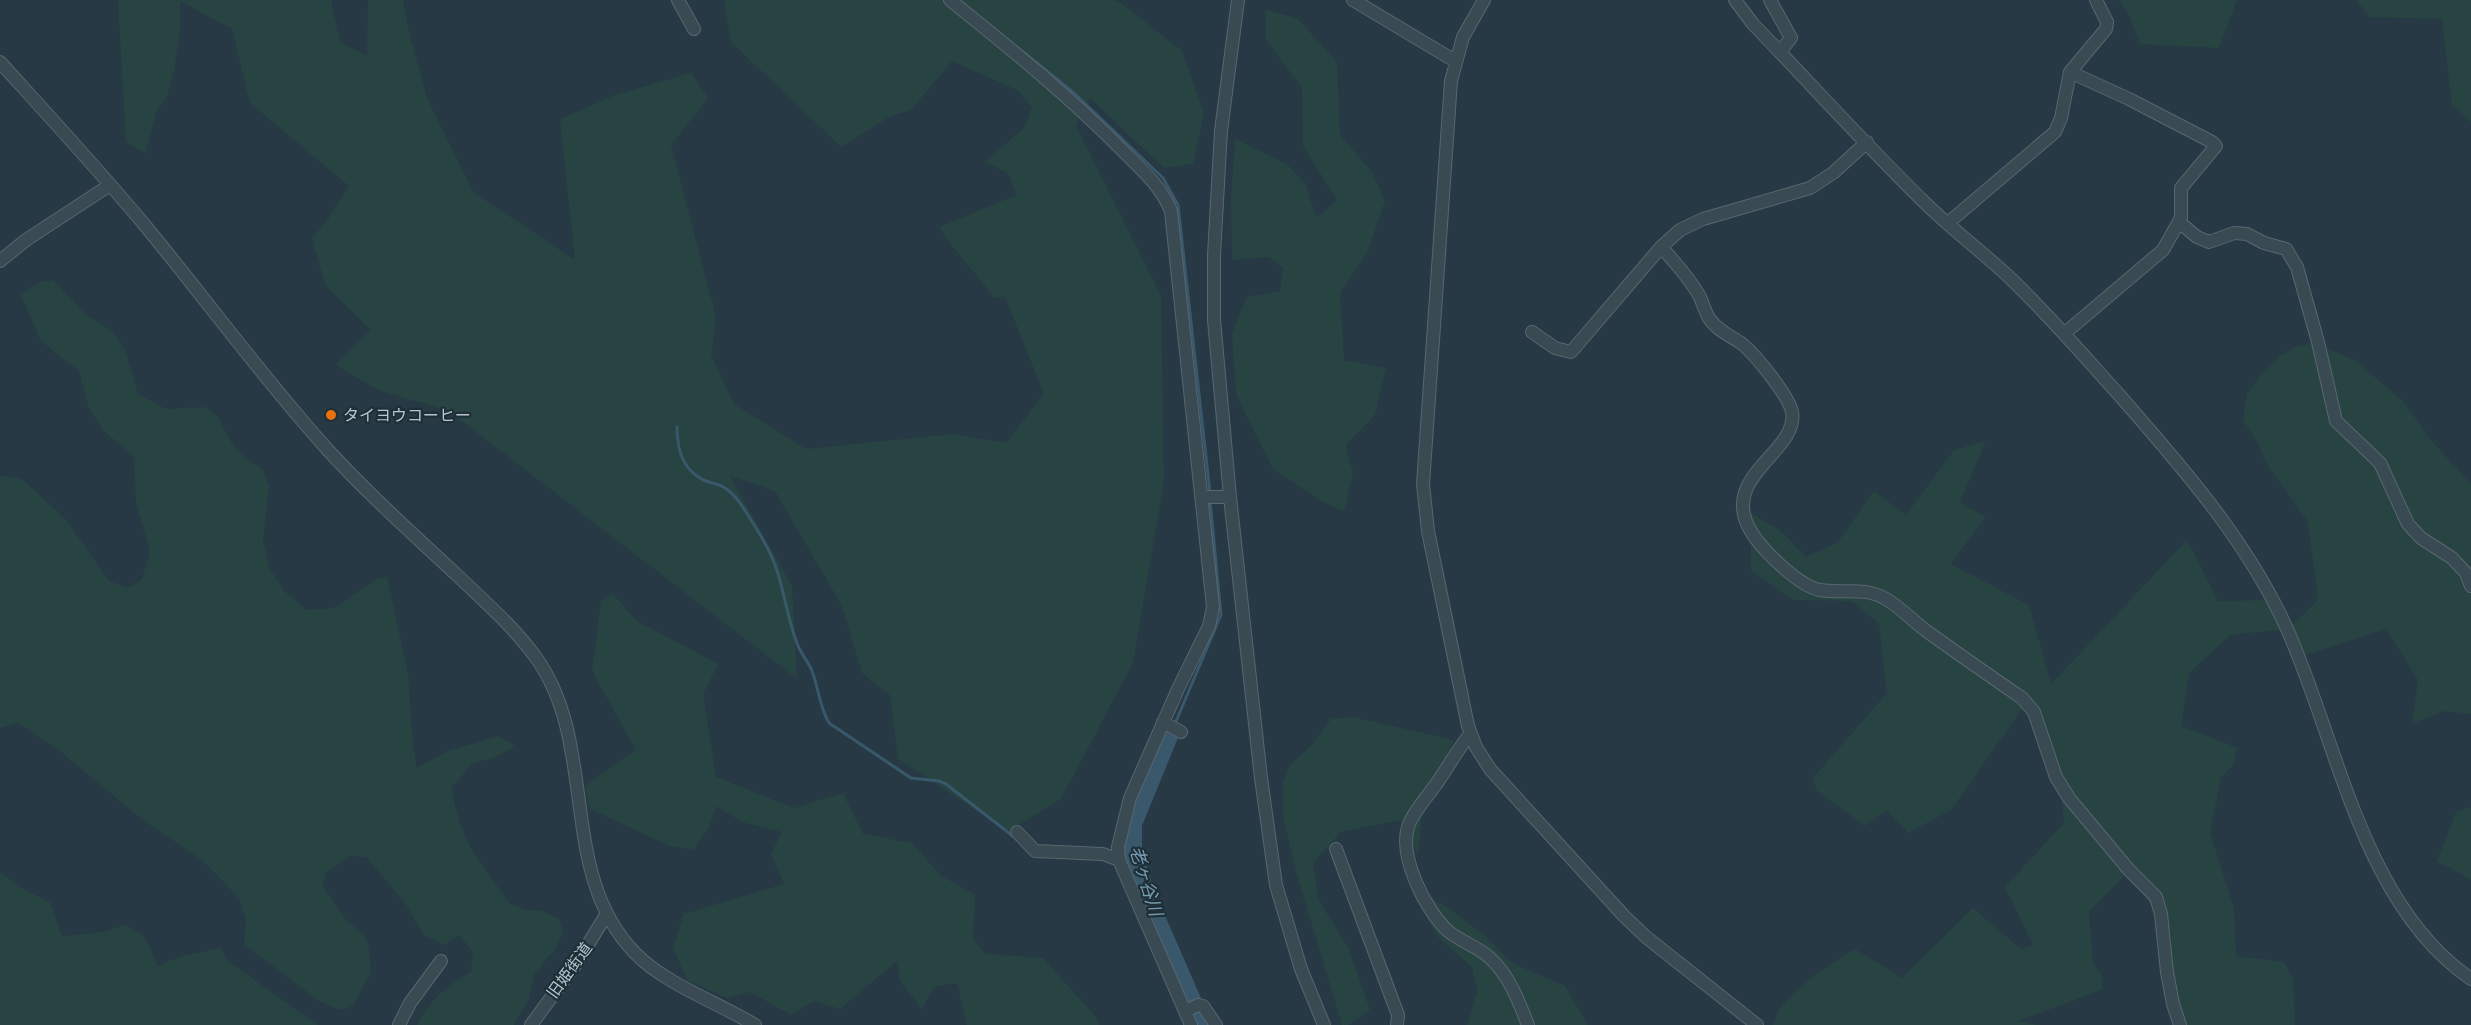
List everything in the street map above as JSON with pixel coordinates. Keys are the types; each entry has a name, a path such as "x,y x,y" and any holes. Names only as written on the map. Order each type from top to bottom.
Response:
{"street":[{"path":"678,0 694,29"},
{"path":"950,0 1026,61 1106,134 1158,186 1171,211 1204,497 1214,607 1209,626 1130,798 1119,854 1191,1025"},
{"path":"1238,0 1221,131 1214,255 1214,320 1225,497 1276,885 1301,969 1324,1025"},
{"path":"1353,0 1455,61"},
{"path":"1484,0 1463,37 1451,81 1423,484 1428,531 1470,734 1490,769 1624,916 1646,938 1757,1025"},
{"path":"1735,0 1753,24 1923,201 2009,277 2065,333 2156,437 2243,548 2288,629 2377,864 2414,922 2436,950 2471,979"},
{"path":"1770,0 1791,38 1780,52"},
{"path":"1948,223 2055,132 2061,118 2070,72 2106,29 2107,22 2096,0"},
{"path":"0,62 110,185 326,447 522,640 553,684 563,711 577,780 586,848 598,898 606,915 638,957 665,975 755,1025"},
{"path":"2065,333 2163,250 2181,218 2181,188 2216,146 2139,104 2070,72"},
{"path":"1532,332 1555,348 1571,352 1661,247 1680,230 1703,219 1810,188 1833,173 1867,142"},
{"path":"0,261 26,240 110,185"},
{"path":"2179,222 2197,237 2209,242 2234,233 2247,234 2264,243 2286,249 2297,267 2318,342 2336,421 2380,463 2408,524 2421,538 2452,558 2466,573 2471,586"},
{"path":"1661,247 1694,288 1709,320 1743,345 1766,369 1792,411 1792,423 1787,435 1756,473 1743,498 1744,516 1750,530 1777,561 1808,585 1820,590 1867,590 1886,599 1925,630 2022,698 2034,712 2056,777 2069,798 2129,870 2156,897 2161,914 2167,972 2180,1025"},
{"path":"1204,497 1225,497"},
{"path":"1163,722 1181,732"},
{"path":"1470,734 1409,823 1407,847 1411,867 1426,905 1448,930 1489,957 1503,972 1528,1025"},
{"path":"1017,832 1035,851 1119,854"},
{"path":"1336,849 1398,1014 1397,1025"},
{"name":"旧姫街道","path":"531,1025 578,961 606,915"},
{"path":"399,1025 414,996 441,961"},
{"path":"1186,1011 1198,1005 1203,1006 1215,1025"}],"green space":[{"path":"118,0 331,0 340,42 367,56 368,0 403,0 427,98 473,192 575,260 560,119 615,95 691,73 708,98 671,145 716,317 711,355 734,404 806,449 952,434 1006,443 1044,394 1005,297 994,297 945,237 940,227 1016,195 1008,173 985,162 1024,128 1032,108 1019,91 952,61 911,110 889,117 841,147 731,42 724,0 1112,0 1121,3 1182,51 1204,113 1193,164 1164,168 1090,98 1076,126 1161,296 1164,481 1133,663 1061,799 1008,831 898,759 890,695 862,673 842,606 775,491 730,476 792,586 797,679 449,411 378,390 336,365 371,330 325,285 312,238 327,221 349,186 250,103 232,29 180,1 180,31 174,71 167,96 157,110 145,153 126,142"},
{"path":"2119,0 2237,0 2219,48 2140,44 2128,13"},
{"path":"2356,0 2471,0 2471,122 2452,105 2442,19 2370,17"},
{"path":"1266,10 1297,18 1337,62 1340,135 1372,172 1385,201 1367,253 1340,293 1344,360 1386,368 1375,415 1346,445 1353,474 1344,511 1325,503 1273,469 1236,394 1232,333 1247,297 1280,291 1283,267 1268,257 1232,260 1231,200 1235,139 1287,164 1306,185 1316,218 1337,200 1303,146 1302,88 1266,40"},
{"path":"53,280 87,315 112,331 126,352 138,394 166,409 205,407 218,417 232,444 263,470 269,487 263,540 269,567 284,591 307,610 335,608 377,579 387,577 408,674 417,768 448,751 499,736 515,746 494,758 473,763 451,788 459,821 472,851 510,904 527,910 541,911 559,919 563,932 556,948 534,974 529,999 514,1025 417,1025 440,994 471,972 473,952 459,935 444,945 424,935 405,903 367,858 351,855 326,873 323,887 346,920 365,936 369,949 371,972 353,1006 340,1010 319,1001 244,944 246,921 239,898 202,860 144,821 61,752 19,723 0,728 0,476 21,478 67,521 109,581 128,588 142,580 150,551 136,503 134,457 102,429 89,408 79,371 41,341 21,295 39,282"},
{"path":"2314,343 2356,361 2404,402 2429,438 2471,484 2471,714 2444,711 2412,724 2418,680 2386,629 2305,655 2287,629 2230,635 2189,673 2181,726 2238,748 2233,765 2221,777 2210,833 2234,909 2236,956 2284,962 2293,979 2295,1025 2176,1025 2171,933 2127,873 2089,912 2093,963 2101,974 2103,989 2019,1021 2037,1025 1773,1025 1777,1014 1793,993 1848,952 1855,949 1902,978 1973,908 2021,949 2033,945 2005,887 2064,823 2058,758 2022,709 1951,810 1908,833 1887,810 1865,826 1817,791 1813,778 1887,693 1879,624 1852,601 1794,600 1751,571 1751,513 1780,530 1806,557 1838,542 1874,491 1906,515 1954,450 1986,441 1960,502 1985,517 1951,564 2029,605 2051,684 2187,540 2218,601 2272,600 2288,629 2318,600 2308,522 2266,463 2259,444 2243,420 2247,393 2260,377 2280,356 2295,347"},
{"path":"612,593 637,621 718,664 703,694 716,777 794,808 843,793 863,834 912,843 941,876 975,894 973,939 986,954 1043,958 1096,1017 1099,1025 967,1025 957,983 934,987 922,1009 900,981 897,961 840,1009 813,1001 791,1015 750,992 727,998 687,980 673,948 684,914 784,884 771,854 782,832 742,822 716,806 709,827 693,850 670,846 590,809 585,786 636,750 592,671 601,601"},
{"path":"1353,717 1454,740 1422,812 1418,857 1405,819 1341,832 1313,863 1318,899 1348,947 1370,1010 1348,1025 1342,1025 1296,871 1283,817 1283,783 1290,765 1310,747 1331,719"},
{"path":"2471,807 2471,880 2437,861 2456,812"},
{"path":"0,872 23,889 50,902 62,936 104,932 125,925 147,941 157,966 179,957 220,948 229,962 318,1025 0,1025"},
{"path":"1410,890 1444,905 1483,934 1512,963 1565,986 1588,1025 1467,1025 1477,991 1472,967 1438,937"}],"waterway":[{"path":"1023,52 1073,92 1163,178 1178,205 1210,493"},
{"path":"677,427 679,449 688,468 700,478 722,486 733,495 746,511 768,549 778,573 794,635 812,671 829,723 911,778 946,784 1014,837"},
{"path":"1174,726 1221,615 1210,500"},
{"name":"老ヶ谷川","path":"1169,736 1133,824 1133,853 1145,892 1203,1025"},
{"path":"1123,852 1133,853"}],"place":[{"name":"タイヨウコーヒー","path":"331,415"}]}
